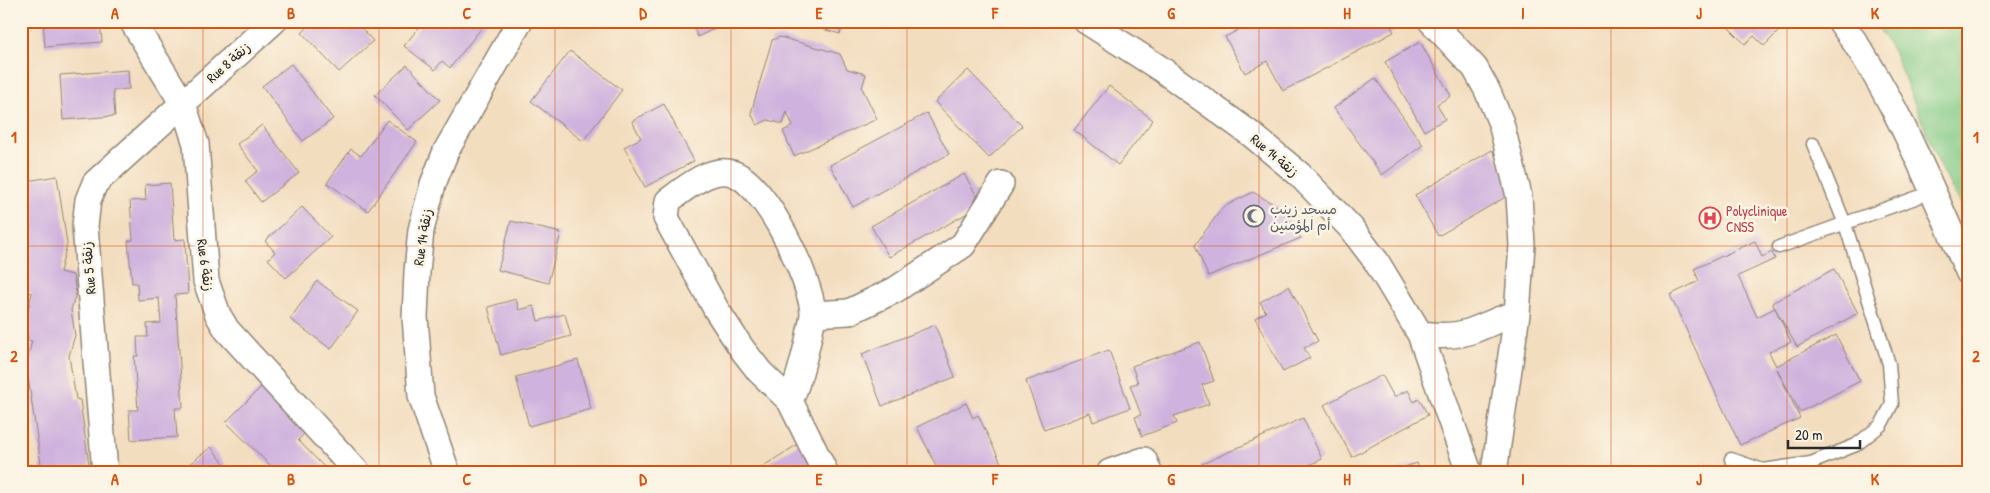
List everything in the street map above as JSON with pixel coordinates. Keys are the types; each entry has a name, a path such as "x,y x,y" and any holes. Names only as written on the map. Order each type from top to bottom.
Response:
{"street":[{"name":"Rue 6 زنقة","path":"132,21 183,104 196,144 206,281 218,315 227,330 357,472"},
{"name":"Rue 8 زنقة","path":"183,104 274,21"},
{"name":"Rue 14 زنقة","path":"445,471 420,396 415,317 421,230 433,184 446,151 520,21"},
{"name":"Rue 14 زنقة","path":"1086,21 1161,69 1252,135 1299,174 1351,228 1376,261 1420,334 1469,472"},
{"path":"1431,21 1475,68 1487,90 1501,122 1519,196 1522,245 1516,314 1494,472"},
{"path":"1840,21 1868,64 1894,110 1969,273"},
{"name":"Rue 5 زنقة","path":"105,472 85,226 88,200 95,183 183,104"},
{"path":"790,401 798,383 805,358 813,314 808,284 768,204 752,186 731,172 705,176 668,202 666,218 716,309 742,349 760,372 790,401 826,472"},
{"path":"813,314 849,312 895,290 963,245 1001,184"},
{"path":"1420,334 1438,336 1467,332 1500,318 1516,314"},
{"path":"1110,472 1146,466"}],"lane":[{"path":"1731,459 1763,470 1811,463 1856,445 1881,425 1892,404 1889,364 1845,224 1813,144"},
{"path":"1779,247 1932,192"}],"green space":[{"path":"1874,21 1969,21 1969,223 1938,161 1894,53"}],"building":[{"path":"43,21 100,21 102,42 45,47"},
{"path":"314,21 355,21 373,41 339,72 302,33"},
{"path":"424,21 487,21 450,68 442,61 435,70 404,46"},
{"path":"690,21 728,21 698,37"},
{"path":"794,21 844,21 840,34"},
{"path":"1255,21 1388,21 1394,32 1283,91 1267,61 1245,73 1225,37"},
{"path":"1722,21 1769,21 1779,31 1764,46 1754,36 1745,44"},
{"path":"780,37 840,54 847,69 866,74 862,88 877,119 794,156 783,131 793,126 787,112 783,124 768,120 757,125 751,113 772,40"},
{"path":"1420,42 1451,96 1437,104 1445,119 1424,131 1385,62"},
{"path":"570,51 622,90 583,141 531,101"},
{"path":"291,64 333,119 303,141 262,86"},
{"path":"407,65 440,100 408,130 375,95"},
{"path":"128,70 129,89 113,90 115,116 63,120 60,75"},
{"path":"968,70 1022,126 989,158 935,102"},
{"path":"1375,78 1423,145 1382,175 1334,108"},
{"path":"1109,86 1153,120 1118,165 1074,130"},
{"path":"664,104 694,161 645,187 624,147 641,138 632,121"},
{"path":"927,113 949,154 853,207 830,165"},
{"path":"387,120 417,142 368,211 327,183 351,149 361,156"},
{"path":"262,125 299,173 261,202 245,181 258,171 237,144"},
{"path":"1492,150 1516,191 1438,236 1415,195"},
{"path":"964,174 982,205 889,257 871,226"},
{"path":"57,176 67,244 60,272 73,275 76,293 71,310 75,335 69,356 76,399 80,400 90,472 39,472 41,464 26,364 32,341 28,340 25,321 32,293 24,291 21,273 21,182"},
{"path":"170,183 174,240 185,239 188,294 175,295 183,408 175,408 177,437 131,440 129,410 138,410 134,356 138,356 137,337 148,337 147,324 161,323 159,298 138,300 137,283 132,283 128,241 133,240 130,201 146,200 145,185"},
{"path":"1253,192 1280,208 1301,238 1208,276 1195,245 1223,207"},
{"path":"302,207 331,237 286,278 268,259 275,252 265,241"},
{"path":"511,221 561,233 548,283 498,270"},
{"path":"1755,241 1762,257 1772,252 1775,259 1738,276 1757,317 1775,308 1791,342 1769,352 1776,366 1836,335 1860,381 1800,412 1777,369 1800,418 1740,445 1670,295 1699,281 1694,269"},
{"path":"1834,269 1858,313 1797,347 1772,303"},
{"path":"317,281 358,311 331,349 290,319"},
{"path":"1289,286 1318,341 1304,348 1310,358 1283,372 1255,318 1266,312 1260,302"},
{"path":"516,299 519,310 534,306 538,321 565,314 571,336 501,355 488,307"},
{"path":"935,325 955,377 882,406 862,354"},
{"path":"1200,342 1214,381 1202,385 1209,404 1174,416 1177,423 1142,436 1135,417 1141,415 1130,385 1138,383 1132,366"},
{"path":"1109,350 1130,408 1093,422 1090,413 1044,430 1026,381"},
{"path":"578,360 591,409 529,426 516,377"},
{"path":"1382,375 1394,397 1408,390 1414,402 1419,399 1428,415 1352,457 1324,405"},
{"path":"264,384 309,429 298,440 329,472 277,472 226,422"},
{"path":"966,403 973,418 978,415 1003,467 993,472 939,472 917,427"},
{"path":"1303,418 1322,459 1295,472 1203,472 1200,465"},
{"path":"803,441 822,472 754,472"},
{"path":"211,447 231,472 179,472"},
{"path":"1417,463 1420,472 1393,472 1393,471"}],"place":[{"name":"مسجد زينب أم المؤمنين","path":"1254,216"},
{"name":"Polyclinique CNSS","path":"1710,218"}]}
